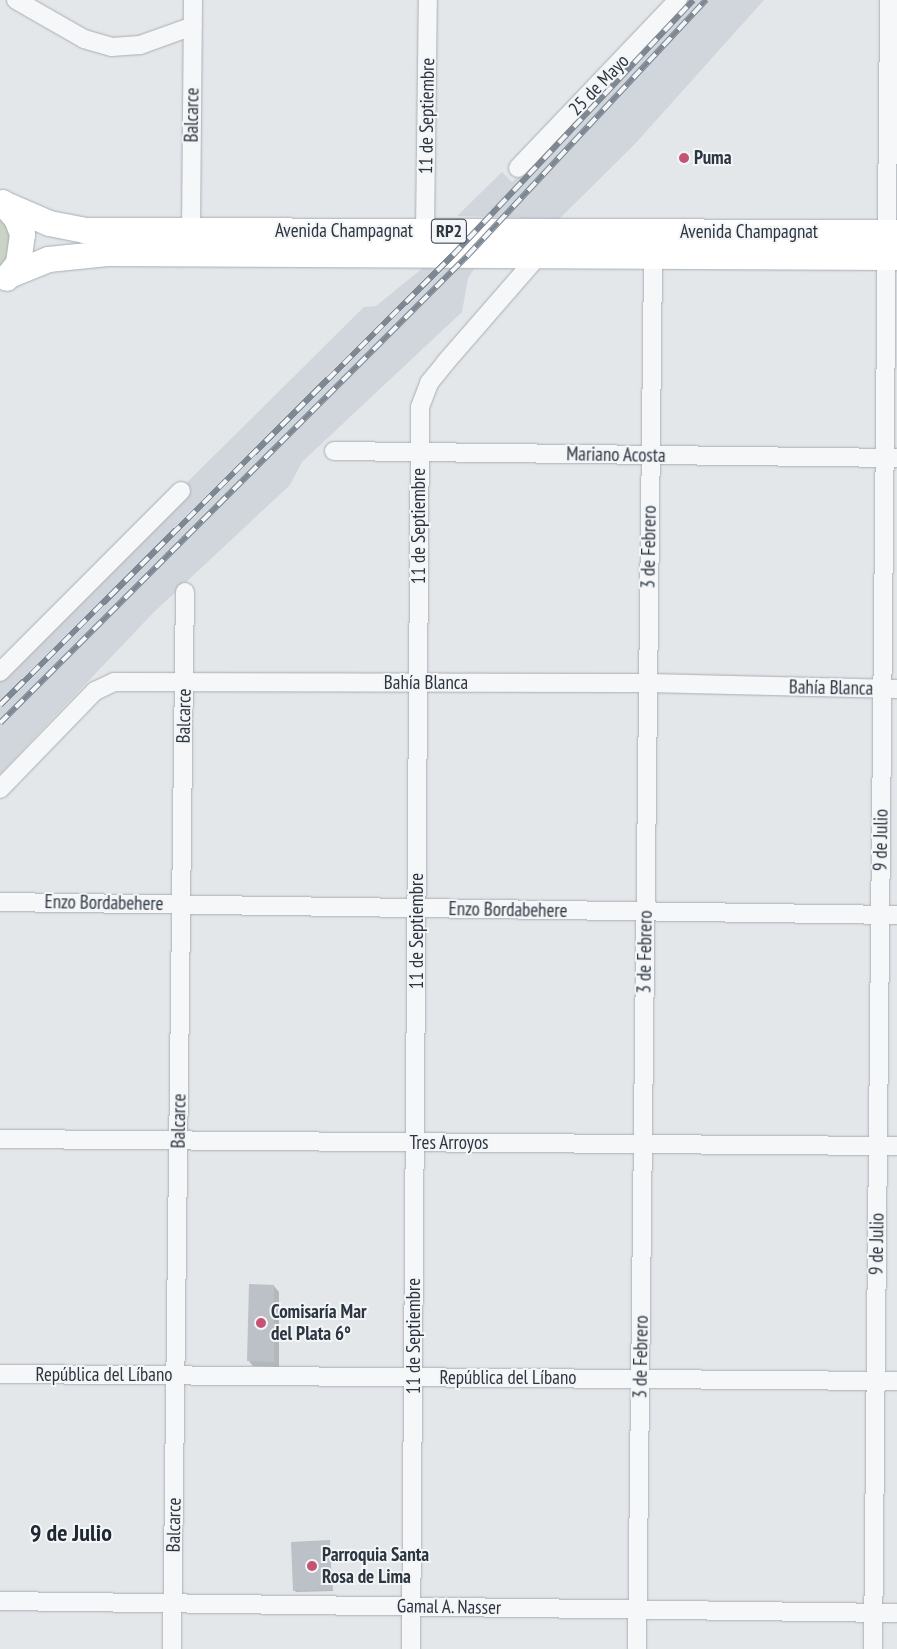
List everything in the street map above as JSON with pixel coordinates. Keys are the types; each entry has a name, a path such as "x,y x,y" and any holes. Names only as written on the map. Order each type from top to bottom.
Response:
{"highway":[{"name":"Avenida Champagnat","path":"3,202 49,223 84,230 425,231 892,245"},
{"name":"RP2","path":"3,202 22,234 21,253 5,279"},
{"name":"Avenida Champagnat","path":"5,279 48,259 97,253 653,256 892,245"}],"street":[{"path":"16,0 84,39 100,45 135,46 193,26"},
{"name":"Balcarce","path":"191,230 193,0"},
{"name":"11 de Septiembre","path":"425,231 428,0"},
{"name":"25 de Mayo","path":"518,168 678,0"},
{"name":"9 de Julio","path":"873,1649 878,1146 889,915 892,245 889,0"},
{"name":"11 de Septiembre","path":"411,1649 420,407 429,383 539,255"},
{"name":"3 de Febrero","path":"637,1649 653,256"},
{"name":"Mariano Acosta","path":"334,451 891,458"},
{"path":"0,672 181,491"},
{"name":"Balcarce","path":"172,1649 185,592"},
{"name":"Bahía Blanca","path":"0,789 100,687 114,682 184,680 418,684 648,684 890,689"},
{"name":"Enzo Bordabehere","path":"0,902 889,915"},
{"name":"Tres Arroyos","path":"0,1139 897,1146"},
{"name":"República del Líbano","path":"0,1374 897,1382"},
{"name":"Gamal A. Nasser","path":"0,1601 897,1613"}],"shaded area":[{"path":"687,0 764,0 634,145 559,219 457,216 502,172 512,182 598,96"},
{"path":"424,267 474,269 468,278 462,312 302,462 290,485 154,612 0,774 0,668 364,307 376,306"}],"green space":[{"path":"0,213 6,220 12,246 0,271"}],"building":[{"name":"Comisaría Mar del Plata 6°","path":"249,1284 274,1285 274,1362 247,1361"},
{"name":"Parroquia Santa Rosa de Lima","path":"330,1540 332,1590 293,1591 291,1542"}],"railway":[{"path":"0,705 453,255 693,0"},
{"path":"0,723 468,255 706,0"}],"place":[{"name":"Puma","path":"684,158"},
{"name":"Comisaría Mar del Plata 6°","path":"261,1323"},
{"name":"Parroquia Santa Rosa de Lima","path":"312,1566"}],"district":[{"name":"9 de Julio","path":"71,1533"}]}
